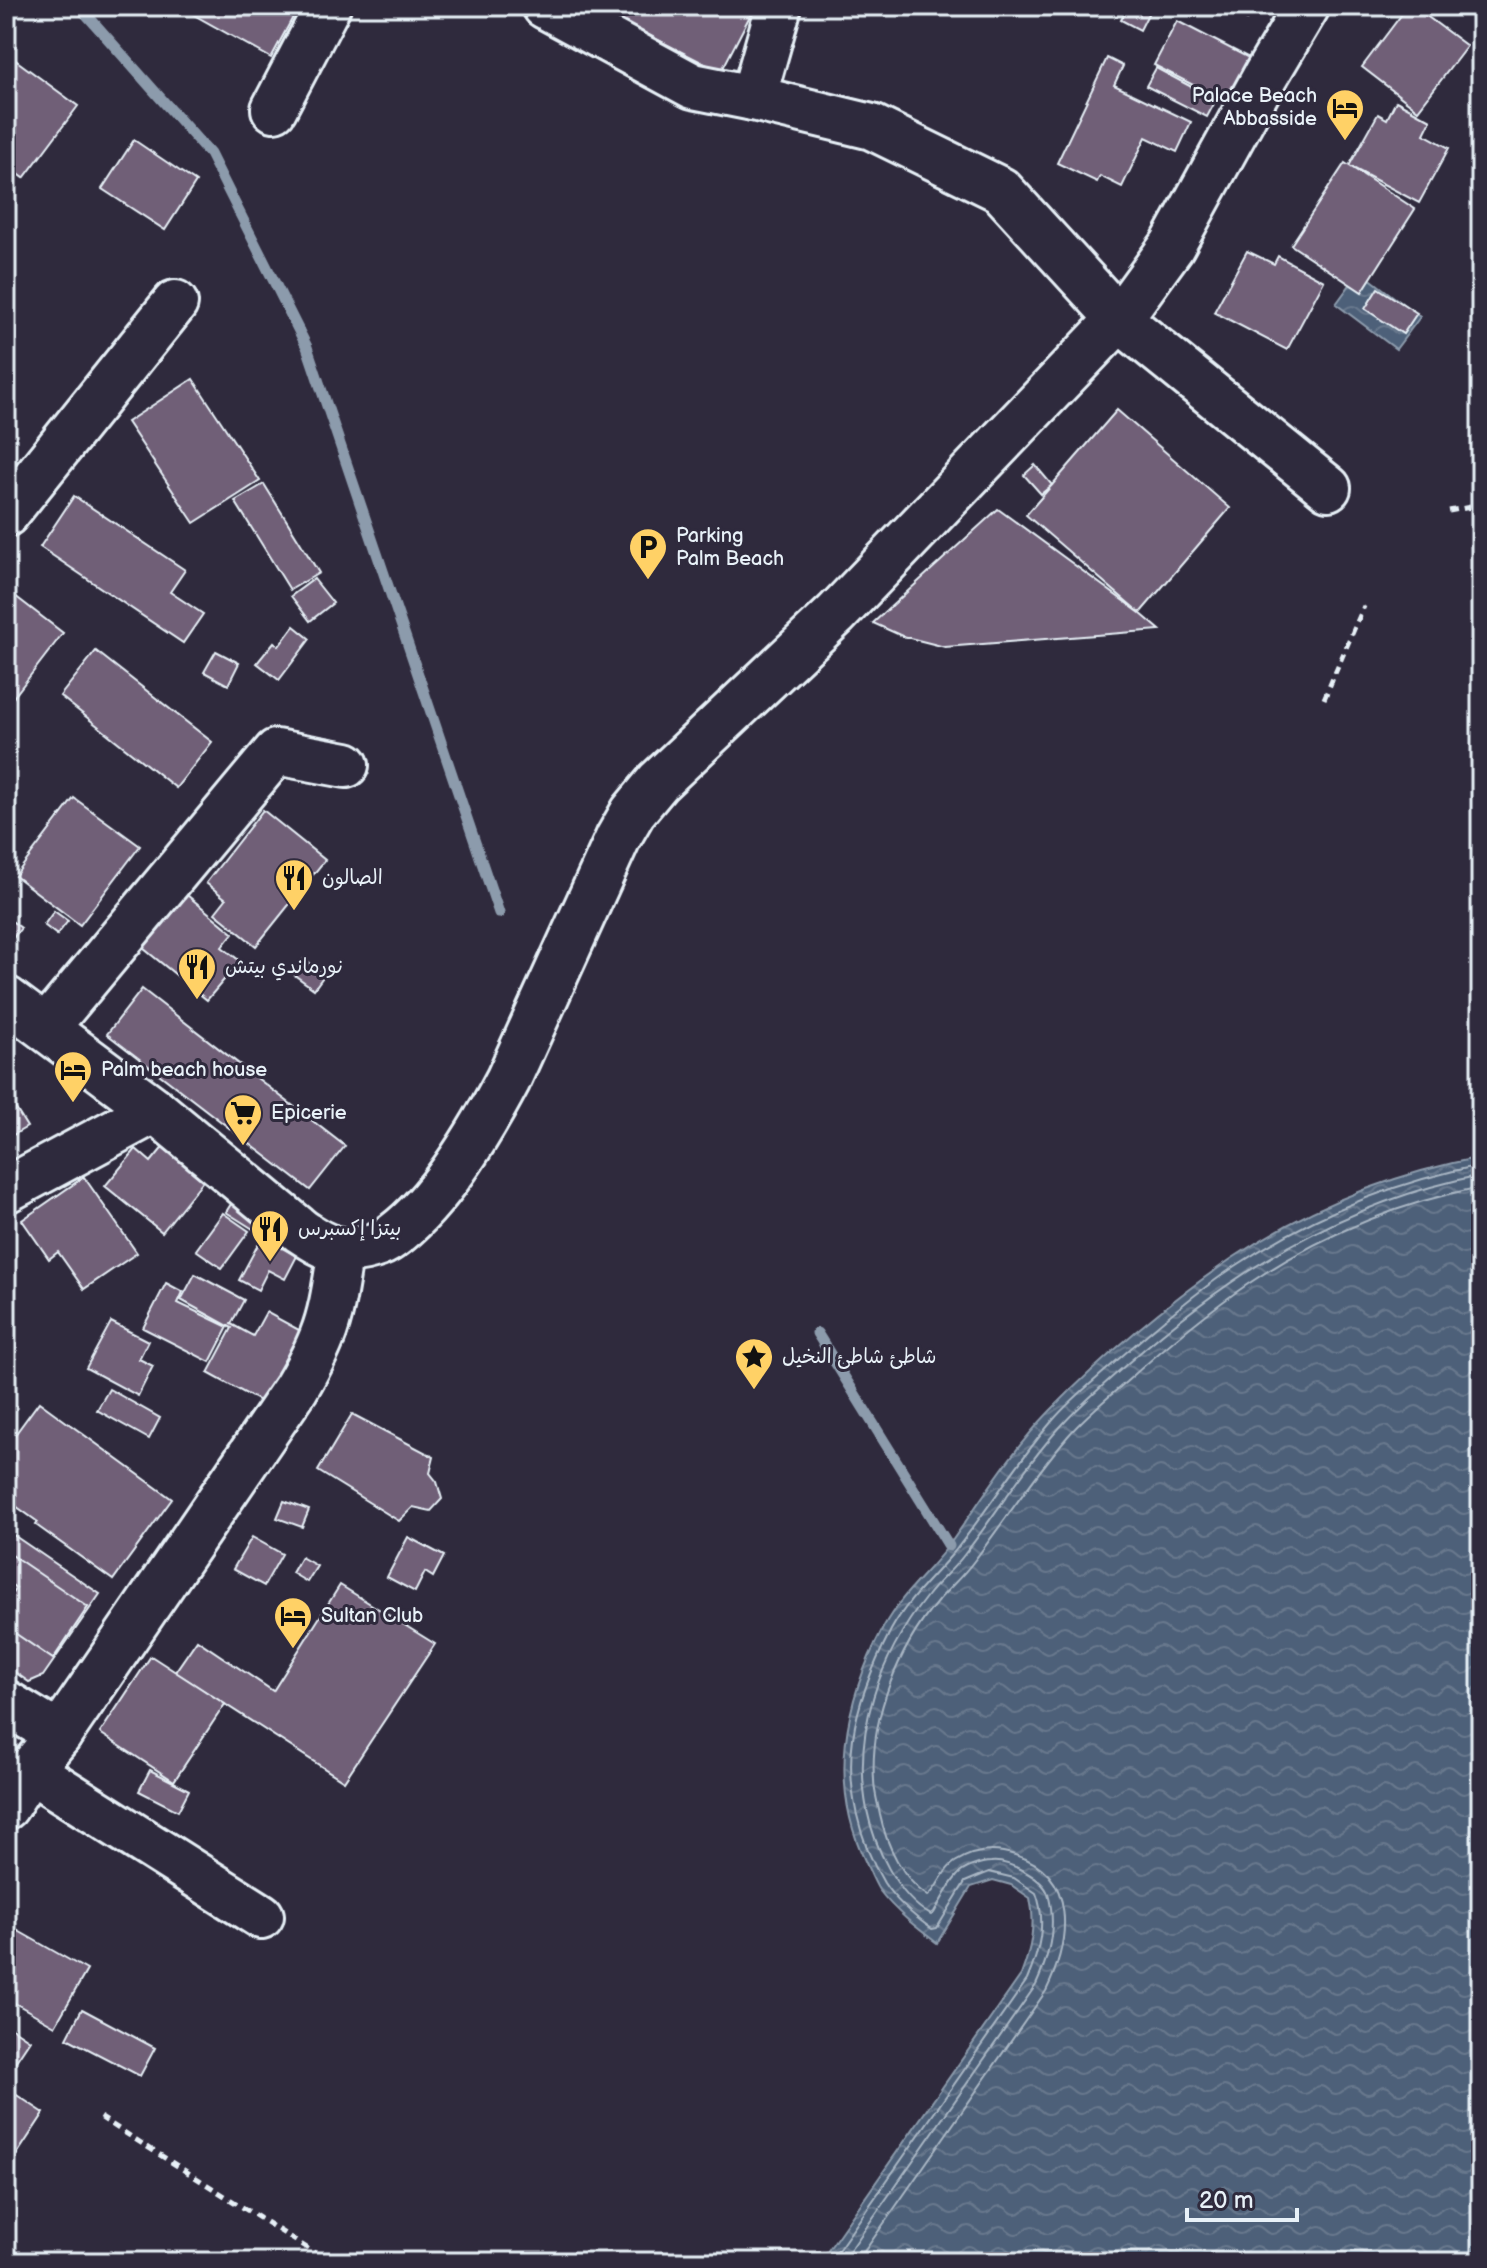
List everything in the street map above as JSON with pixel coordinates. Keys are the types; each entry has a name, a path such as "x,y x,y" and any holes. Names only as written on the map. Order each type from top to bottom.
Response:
{"street":[{"path":"274,109 328,6"},
{"path":"545,6 693,86 872,127 1001,190 1119,319 1328,488"},
{"path":"753,98 779,6"},
{"path":"6,999 155,1110 301,1231 320,1243 341,1250 384,1242 429,1201 491,1112 604,867 633,812 658,782 836,614 1119,319 1172,246 1307,6"},
{"path":"6,514 175,303"},
{"path":"46,1028 276,752 346,765"},
{"path":"6,1190 155,1110"},
{"path":"6,1807 30,1770 59,1735 296,1388 323,1335 341,1250"},
{"path":"6,1703 59,1735"},
{"path":"30,1770 261,1916"}],"path":[{"path":"1449,511 1481,505"},
{"path":"1324,699 1364,606"},
{"path":"100,2117 329,2262"}],"water":[{"path":"1360,271 1420,317 1396,349 1336,304"},
{"path":"1481,1157 1481,2262 820,2262 1021,1975 1032,1937 1030,1898 1011,1885 993,1880 971,1887 937,1943 892,1905 874,1880 854,1833 844,1773 851,1713 870,1654 884,1626 899,1603 944,1552 1036,1426 1092,1370 1160,1312 1231,1259 1320,1209 1383,1183"}],"building":[{"path":"178,6 299,6 271,58"},
{"path":"591,6 755,6 721,72"},
{"path":"1128,6 1152,6 1140,30 1121,20"},
{"path":"1221,6 1255,6 1247,20"},
{"path":"1408,6 1413,6 1467,46 1418,110 1362,67"},
{"path":"1177,21 1253,60 1230,104 1154,65"},
{"path":"6,53 78,106 24,178 6,165"},
{"path":"1107,58 1123,66 1114,85 1191,122 1177,152 1146,137 1122,187 1100,176 1097,182 1057,163"},
{"path":"1156,68 1216,100 1207,117 1146,86"},
{"path":"1396,101 1431,120 1424,134 1449,148 1419,203 1349,166 1378,114 1387,119"},
{"path":"134,140 196,182 165,230 102,189"},
{"path":"1345,163 1415,209 1362,292 1291,245"},
{"path":"1247,251 1274,264 1278,256 1324,281 1287,350 1214,312"},
{"path":"1378,288 1417,313 1403,334 1365,309"},
{"path":"193,379 260,481 194,523 127,422"},
{"path":"1117,410 1230,508 1140,613 1026,515"},
{"path":"1035,465 1052,485 1041,494 1024,475"},
{"path":"264,484 319,573 290,590 235,501"},
{"path":"74,496 185,570 170,592 203,614 183,643 40,547"},
{"path":"998,509 1160,630 945,647 902,636 873,623"},
{"path":"314,579 333,603 310,621 291,596"},
{"path":"6,589 63,633 6,707"},
{"path":"294,626 310,639 279,680 257,663 274,642 279,646"},
{"path":"96,651 212,742 176,788 60,696"},
{"path":"216,651 239,663 228,685 204,672"},
{"path":"74,798 140,846 80,925 15,876"},
{"path":"263,810 325,860 256,946 215,913 226,899 206,883"},
{"path":"187,895 233,933 222,947 240,961 207,1000 143,948"},
{"path":"54,911 68,921 57,935 44,925"},
{"path":"9,919 21,928 6,947 6,923"},
{"path":"304,959 325,974 314,989 293,974"},
{"path":"142,989 345,1146 310,1190 107,1034"},
{"path":"6,1093 27,1127 6,1139"},
{"path":"169,1140 210,1172 162,1232 105,1186 136,1149 151,1162"},
{"path":"84,1177 137,1253 84,1289 58,1252 49,1259 22,1220"},
{"path":"238,1193 265,1211 253,1229 226,1212"},
{"path":"223,1213 249,1231 222,1268 196,1250"},
{"name":"بيتزا إكسبرس","path":"262,1237 297,1256 285,1279 268,1270 258,1290 239,1280"},
{"path":"195,1274 244,1300 231,1324 253,1336 266,1312 310,1336 272,1408 208,1373 232,1328 181,1300"},
{"path":"166,1283 183,1292 178,1303 228,1327 210,1362 143,1328"},
{"path":"111,1322 148,1341 139,1359 153,1366 138,1396 86,1368"},
{"path":"109,1389 160,1418 149,1439 97,1410"},
{"path":"39,1402 172,1499 113,1580 36,1525 38,1522 6,1499 6,1447"},
{"path":"352,1414 434,1457 430,1473 437,1482 442,1499 431,1511 413,1507 399,1521 318,1471"},
{"path":"284,1501 309,1510 302,1527 277,1518"},
{"path":"6,1530 100,1594 43,1676 29,1682 6,1666"},
{"path":"252,1537 282,1554 264,1586 233,1569"},
{"path":"408,1537 444,1556 433,1577 425,1572 415,1592 387,1577"},
{"path":"6,1551 88,1607 53,1659 6,1627 6,1602 16,1588 6,1581"},
{"path":"301,1557 317,1566 307,1582 292,1573"},
{"path":"340,1585 435,1644 344,1781 175,1672 197,1640 273,1691"},
{"path":"151,1656 225,1704 174,1781 100,1733"},
{"path":"150,1770 189,1790 178,1811 139,1791"},
{"path":"6,1924 87,1970 55,2026 6,1998"},
{"path":"82,2009 155,2048 140,2076 67,2038"},
{"path":"6,2024 30,2040 6,2076"},
{"path":"6,2088 44,2113 15,2157 6,2151"}],"waterway":[{"path":"79,6 210,154 307,347 499,913"},
{"path":"817,1333 949,1546"}],"place":[{"name":"Palace Beach Abbasside","path":"1345,142"},
{"name":"Parking Palm Beach","path":"648,581"},
{"name":"الصالون","path":"294,912"},
{"name":"نورماندي بيتش","path":"197,1001"},
{"name":"Palm beach house","path":"73,1104"},
{"name":"Epicerie","path":"243,1147"},
{"name":"بيتزا إكسبرس","path":"270,1263"},
{"name":"شاطئ شاطئ النخيل","path":"754,1391"},
{"name":"Sultan Club","path":"293,1650"}]}
